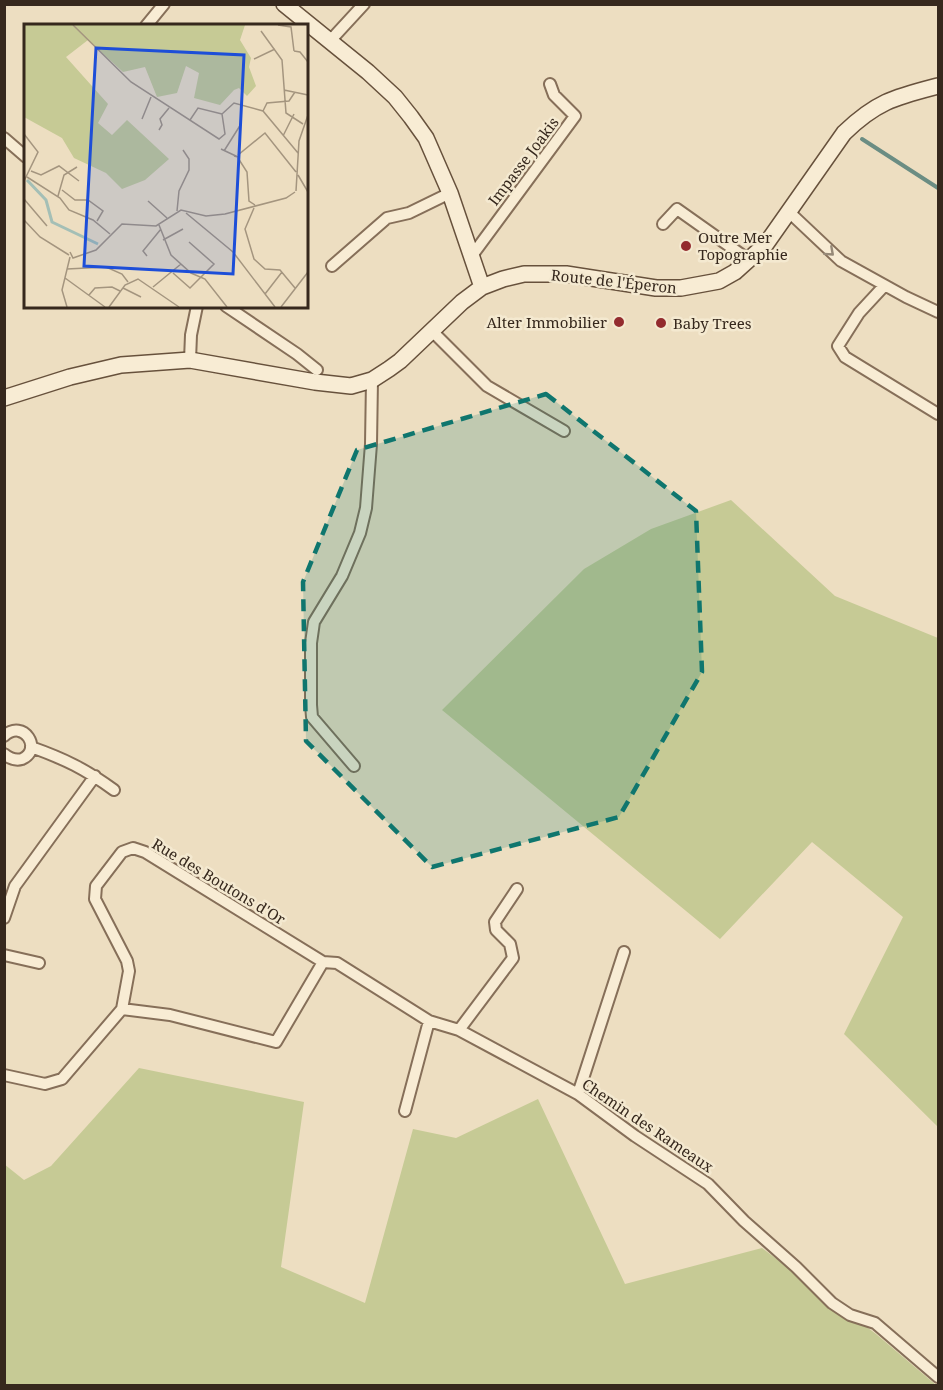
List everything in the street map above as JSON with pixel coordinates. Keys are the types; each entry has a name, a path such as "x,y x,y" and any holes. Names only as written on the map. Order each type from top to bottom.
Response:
{"main road":[{"path":"284,4 308,24"},
{"path":"308,24 368,72 395,97 426,138 450,193 482,287"},
{"name":"Route de l'Éperon","path":"4,398 70,377 121,365 190,360 340,386 361,384 372,380 400,361 462,302 482,287 524,274 548,273 656,288 681,288 718,281 735,272 766,244 844,133 875,106 890,99 939,86"},
{"name":"Route de l'Éperon","path":"866,115 939,95"}],"street":[{"path":"148,24 164,4"},
{"path":"329,42 364,4"},
{"name":"Impasse Joakis","path":"471,257 575,116 554,95 549,84"},
{"path":"4,138 24,155"},
{"path":"332,266 387,218 409,213 450,193"},
{"path":"663,224 676,209 749,260"},
{"path":"788,211 841,261 884,286 939,312"},
{"path":"884,286 859,313 838,346 845,357 939,414"},
{"path":"190,360 191,335 197,308"},
{"path":"229,308 297,354 316,370"},
{"path":"432,331 487,386 564,430"},
{"path":"354,766 312,717 312,643 314,622 342,576 360,533 366,508 371,444 372,380"},
{"path":"4,736 12,731 22,732 29,738 31,747 22,759 12,759 4,754"},
{"path":"31,747 67,760 114,790"},
{"path":"4,918 15,885 95,776"},
{"name":"Rue des Boutons d'Or","path":"122,1009 129,971 127,961 95,899 96,886 122,852 133,848 145,852 323,962 337,963 429,1021"},
{"path":"459,1029 513,958 510,944 496,930 495,922 517,889"},
{"path":"578,1094 624,952"},
{"path":"4,955 39,963"},
{"path":"4,1075 45,1084 62,1079 122,1009 170,1015 276,1042 323,962"},
{"path":"405,1112 429,1021"},
{"name":"Chemin des Rameaux","path":"429,1021 459,1029 578,1094 635,1136 708,1184 832,1303 850,1315 875,1323 939,1377"}],"highlighted area":[{"path":"546,394 696,511 702,672 619,817 432,867 306,741 303,582 357,450"}],"green space":[{"path":"731,500 835,596 938,638 938,1127 844,1034 903,917 812,842 720,939 442,710 584,569 651,529"},
{"path":"139,1068 304,1102 281,1267 365,1303 413,1129 456,1138 538,1099 625,1284 762,1248 876,1334 936,1385 5,1385 4,1164 24,1180 51,1166"}],"waterway":[{"path":"862,139 938,188"}],"place":[{"name":"Outre Mer Topographie","path":"686,246"},
{"name":"Alter Immobilier","path":"619,322"},
{"name":"Baby Trees","path":"661,323"}]}
